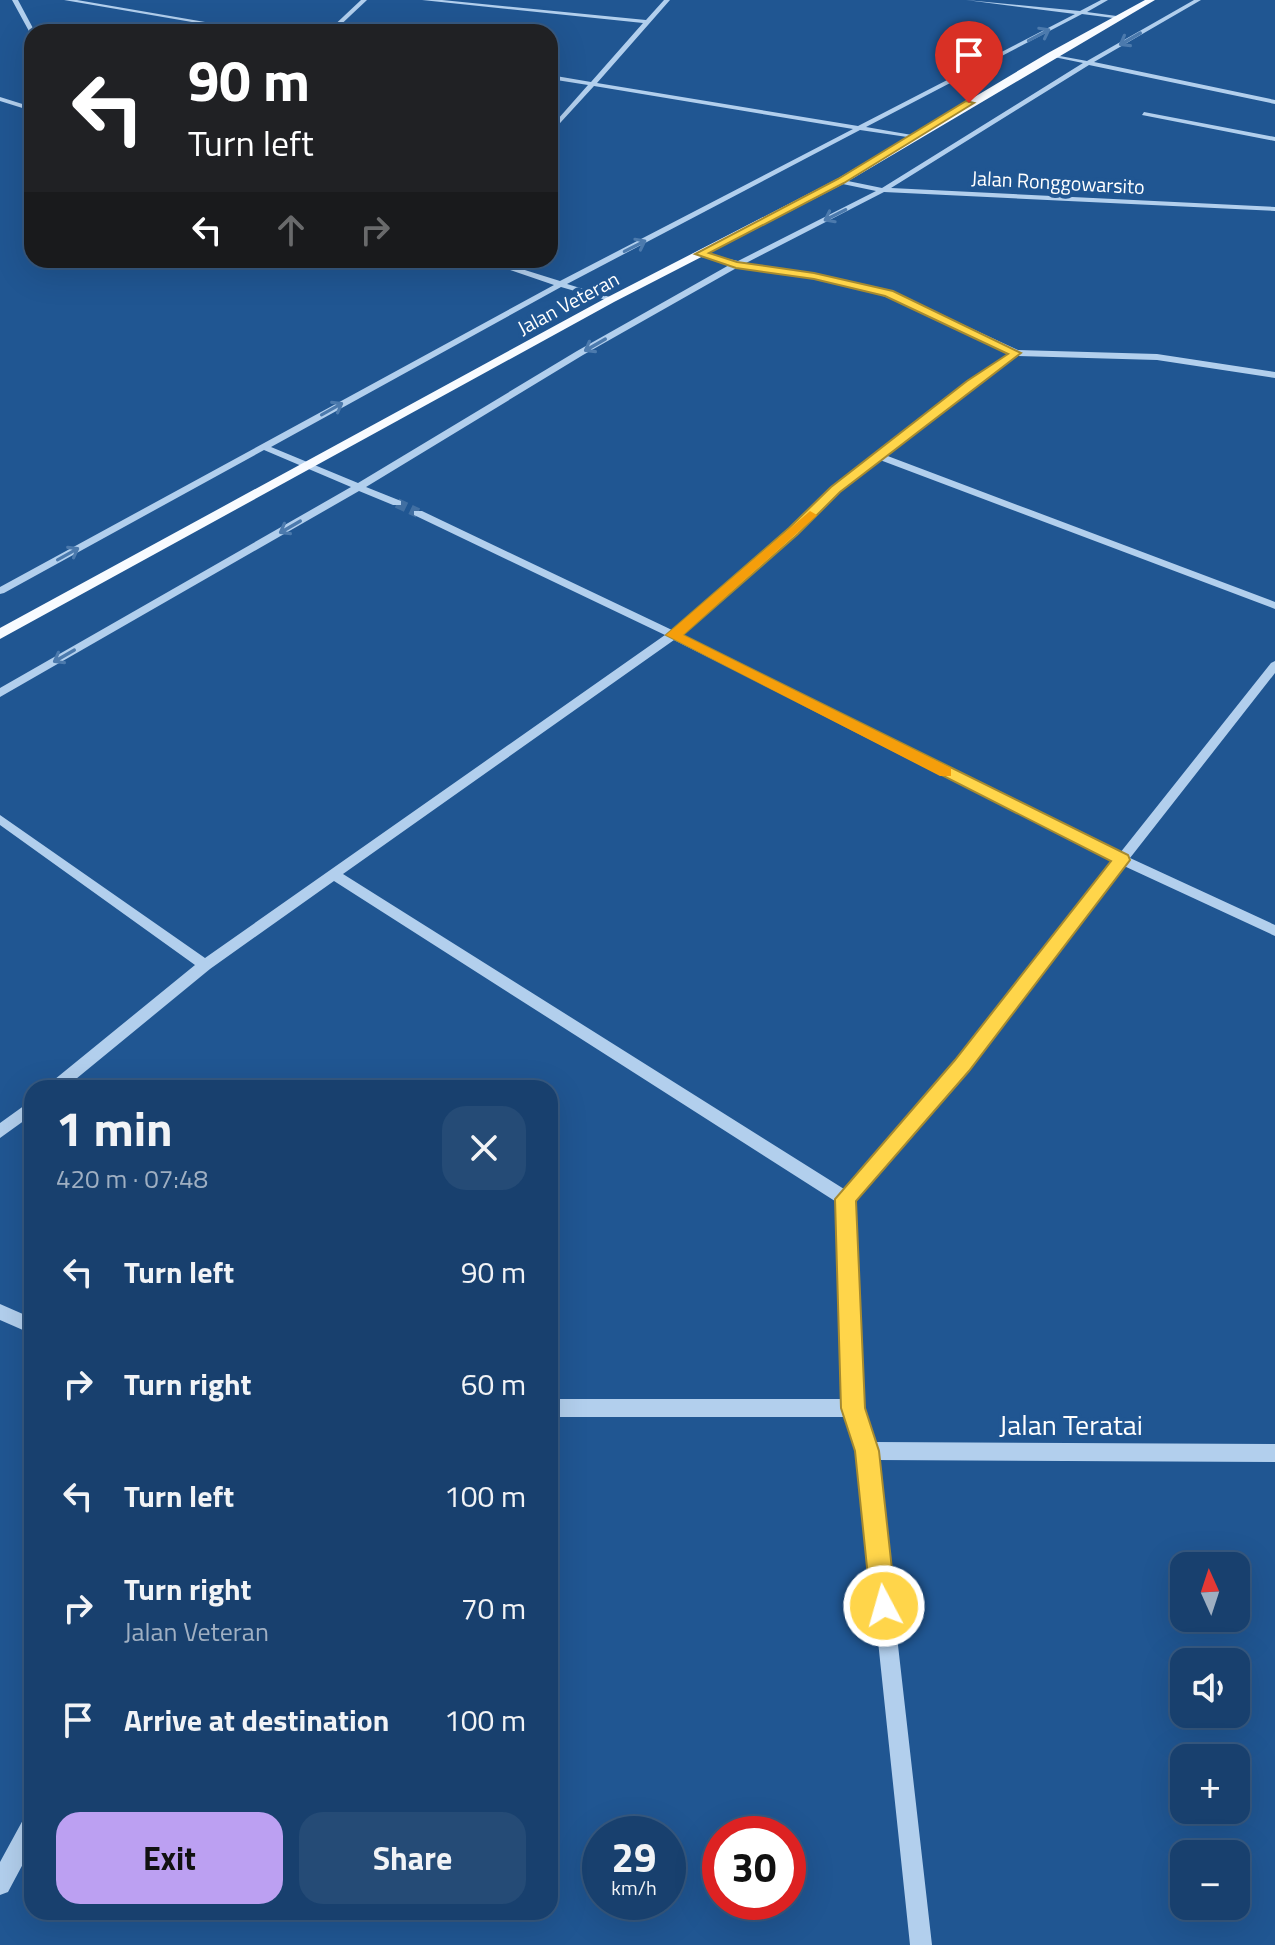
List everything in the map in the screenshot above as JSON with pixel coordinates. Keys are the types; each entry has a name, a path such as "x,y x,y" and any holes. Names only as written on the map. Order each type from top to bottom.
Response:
{"main road":[{"name":"Jalan Veteran","path":"0,634 610,300 841,181 1051,55 1151,0"}],"street":[{"path":"15,0 28,24"},
{"path":"67,0 212,24"},
{"path":"425,0 647,22"},
{"path":"558,123 667,0"},
{"path":"969,0 1121,17"},
{"path":"0,591 559,285 1105,0"},
{"path":"0,693 357,488 580,353 736,265 883,190 1086,64 1198,0"},
{"path":"352,1 362,1"},
{"path":"338,24 362,1"},
{"path":"1051,55 1275,102"},
{"path":"558,78 912,137"},
{"path":"0,99 24,106"},
{"path":"1144,114 1275,139"},
{"name":"Jalan Ronggowarsito","path":"841,181 883,190 1275,209"},
{"path":"700,254 736,265 814,276 889,294 1016,353 1157,357 1275,375"},
{"path":"509,268 610,300"},
{"path":"64,1080 205,965 673,635 794,531 835,490 971,383 1016,353"},
{"path":"264,447 397,503"},
{"path":"879,456 1275,606"},
{"path":"418,513 673,635 1122,860 1275,931"},
{"path":"921,1945 867,1451 853,1408 846,1199 962,1065 1275,665"},
{"path":"0,819 205,965"},
{"path":"334,875 846,1199"},
{"path":"0,1132 24,1112"},
{"path":"0,1312 24,1322"},
{"path":"558,1408 853,1408"},
{"name":"Jalan Teratai","path":"867,1451 1275,1453"},
{"path":"0,1884 24,1840"}],"tunnel":[{"path":"397,503 418,513"}],"slow traffic":[{"path":"810,515 673,635 946,772"}],"route":[{"path":"884,1606 867,1451 853,1408 846,1199 962,1065 1122,860 673,635 794,531 835,490 971,383 1016,353 889,294 814,276 736,265 700,254 841,181 969,103"}]}
